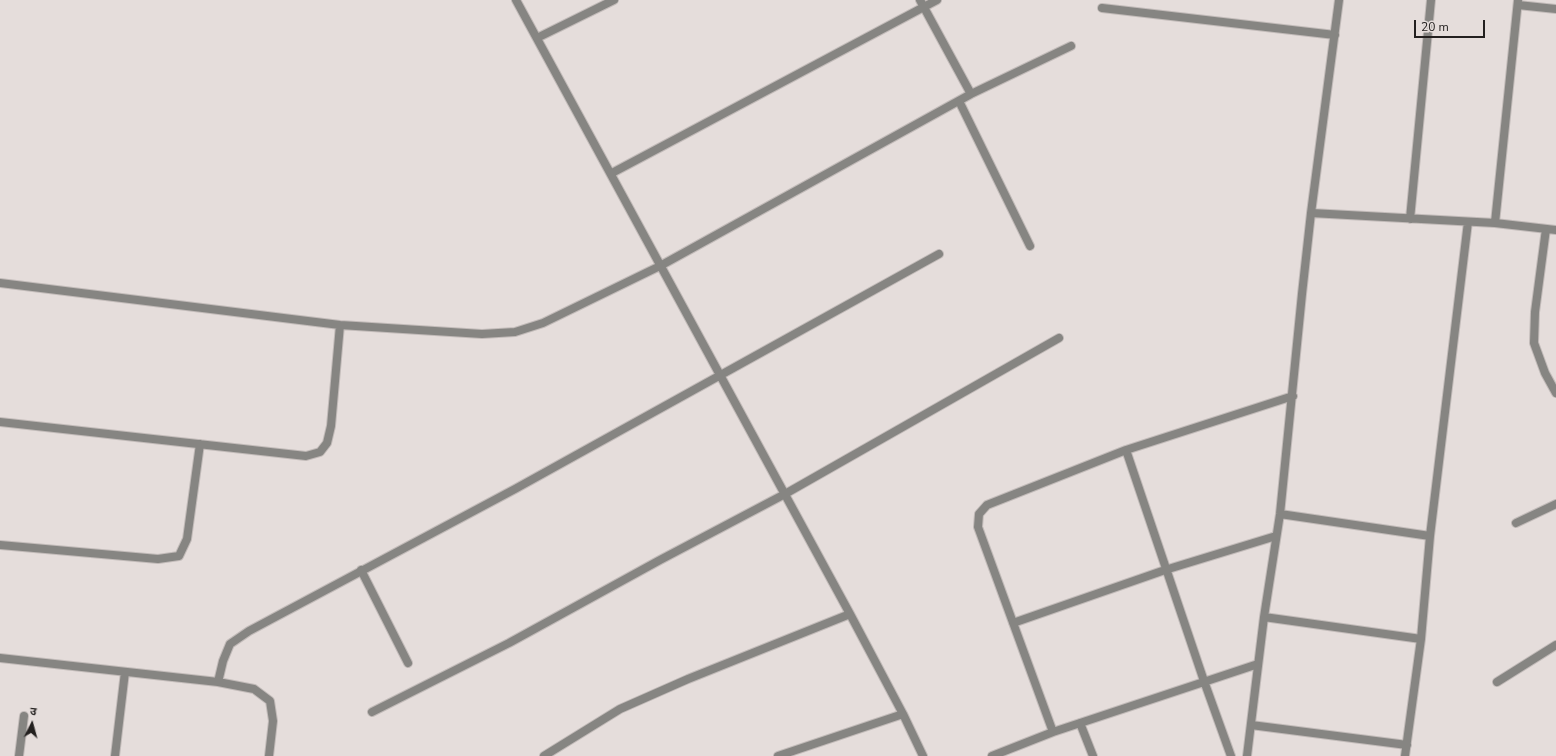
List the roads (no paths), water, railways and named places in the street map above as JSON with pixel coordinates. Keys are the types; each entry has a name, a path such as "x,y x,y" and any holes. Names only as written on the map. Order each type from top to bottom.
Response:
{"street":[{"path":"516,0 612,173 660,266 722,376 850,614 903,714 922,756"},
{"path":"537,38 614,0"},
{"path":"612,173 922,3 937,0"},
{"path":"1247,756 1264,617 1280,514 1311,213 1339,0"},
{"path":"1410,218 1432,0"},
{"path":"922,3 971,94"},
{"path":"1495,223 1518,3 1556,9"},
{"path":"1102,8 1335,35"},
{"path":"0,283 340,325 482,334 515,332 542,323 660,266 971,94 1071,46"},
{"path":"959,101 1030,246"},
{"path":"1311,213 1495,223 1556,230"},
{"path":"1406,756 1421,639 1430,536 1468,222"},
{"path":"1546,229 1534,312 1534,343 1545,373 1556,393"},
{"path":"218,682 223,661 230,644 249,631 722,376 939,254"},
{"path":"0,422 306,456 320,452 327,443 331,426 340,325"},
{"path":"372,712 509,643 785,494 1059,338"},
{"path":"1053,732 978,527 978,514 987,505 1126,450 1292,396"},
{"path":"0,545 158,559 179,556 187,539 200,444"},
{"path":"1126,450 1231,756"},
{"path":"1516,523 1556,504"},
{"path":"1280,514 1430,536"},
{"path":"1013,624 1166,570 1276,536"},
{"path":"361,570 408,663"},
{"path":"544,756 620,710 688,679 850,614"},
{"path":"1264,617 1421,639"},
{"path":"1497,682 1556,645"},
{"path":"0,658 218,682 254,689 270,700 273,721 269,756"},
{"path":"992,756 1053,732 1258,664"},
{"path":"115,756 125,672"},
{"path":"778,756 903,714"},
{"path":"19,756 24,716"},
{"path":"1080,723 1093,756"},
{"path":"1251,726 1407,745"}]}
